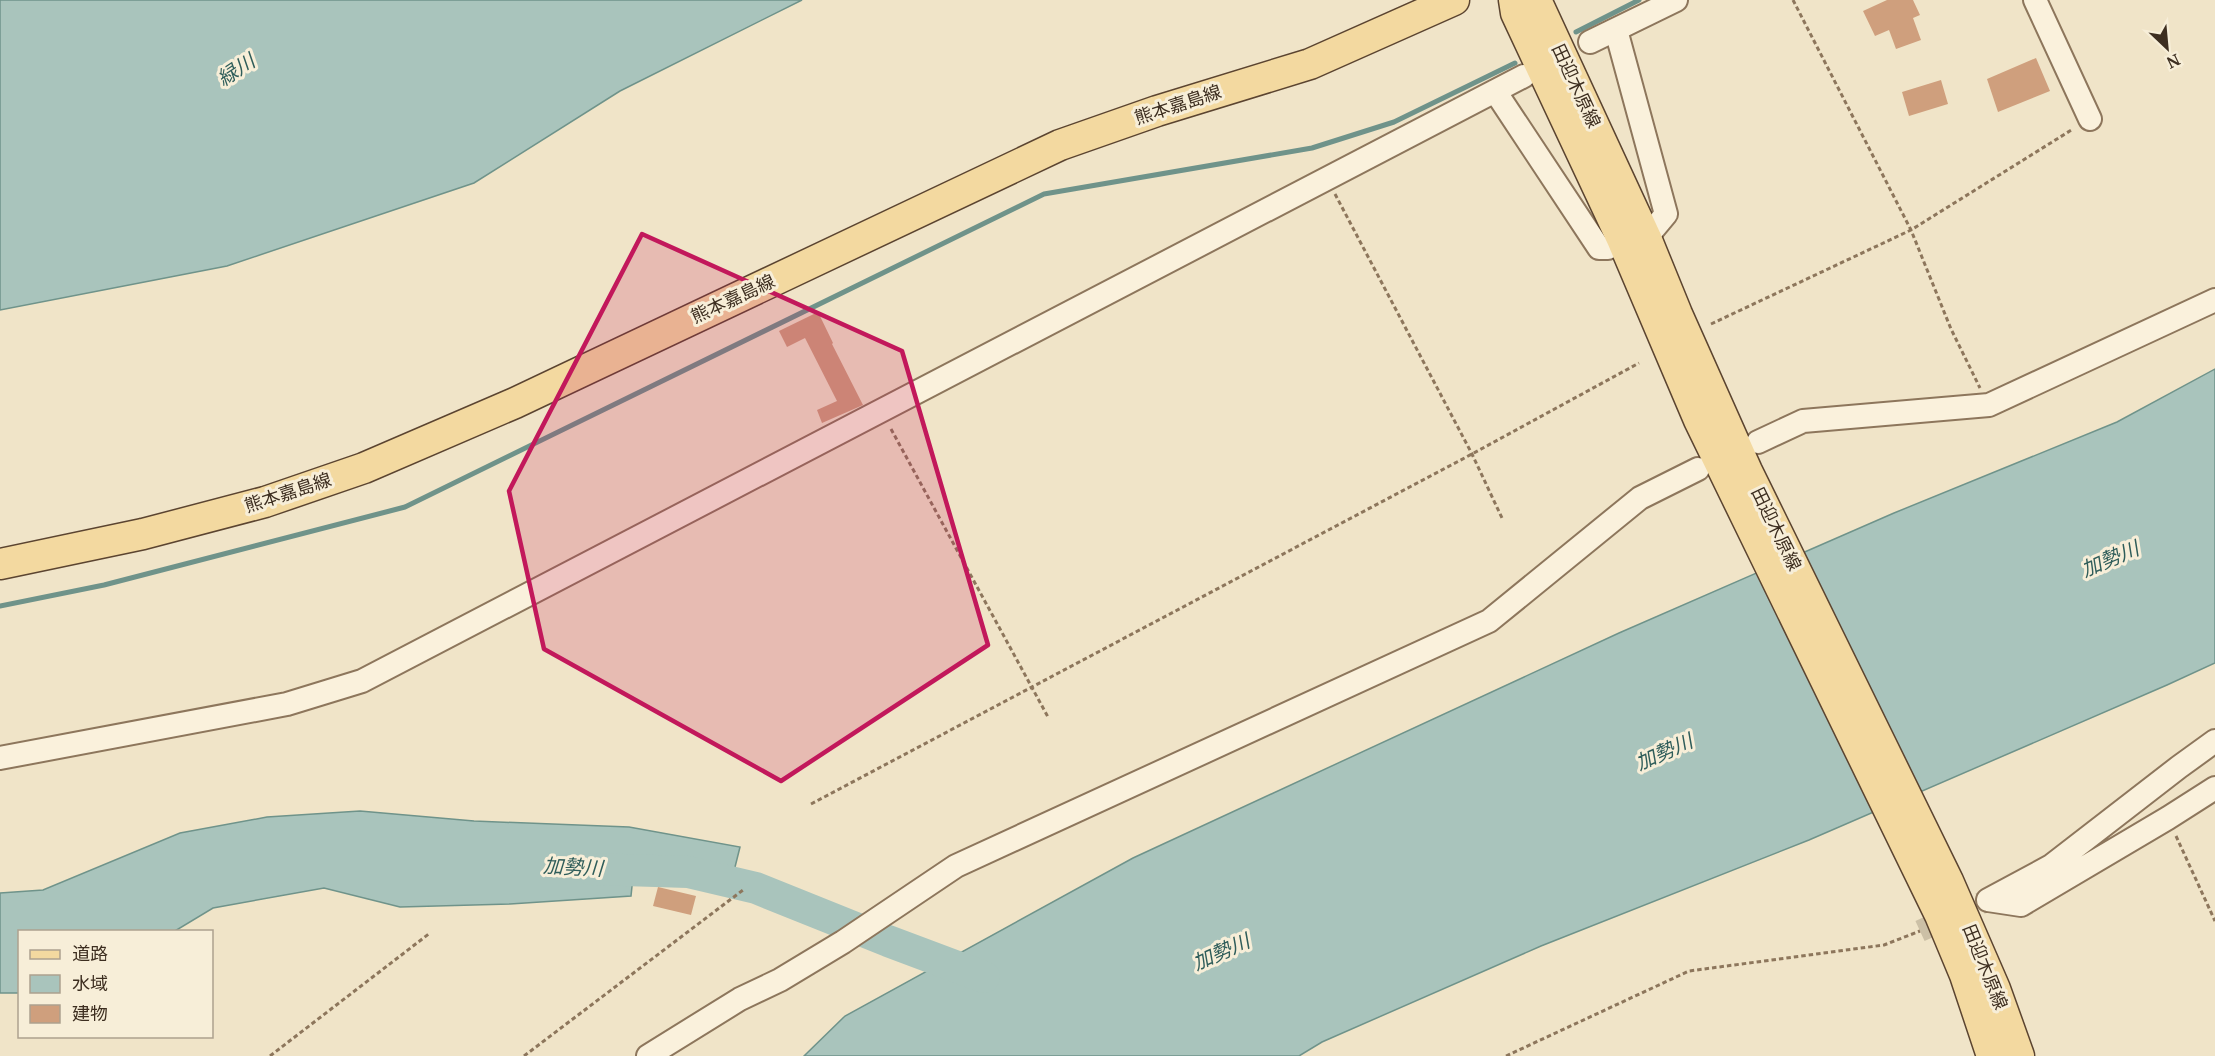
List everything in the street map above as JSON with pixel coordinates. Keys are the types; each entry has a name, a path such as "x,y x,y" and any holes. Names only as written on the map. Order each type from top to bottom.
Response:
{"main road":[{"name":"熊本嘉島線","path":"0,564 177,525 265,502 364,468 526,398 1059,144 1310,64 1454,0"},
{"name":"田迎木原線","path":"1514,0 1516,13 1634,239"},
{"name":"田迎木原線","path":"1536,0 1634,239 1699,420 1748,497 1905,818 1970,930 2019,1056"},
{"name":"田迎木原線","path":"1905,818 1940,915 1965,975 1992,1056"}],"street":[{"path":"1590,42 1676,0"},
{"path":"2035,0 2090,119"},
{"path":"1495,91 1599,248 1608,248 1634,239 1666,214 1616,30"},
{"path":"0,758 287,704 362,681 1326,177 1524,76"},
{"path":"1758,442 1803,421 1989,405 2215,300"},
{"path":"648,1056 740,999 780,980 843,942 956,866 1489,621 1640,498 1698,469"},
{"path":"2215,741 2050,866 1988,900 2021,905 2215,788"}],"path":[{"path":"1793,0 1911,230 1951,329 1989,405"},
{"path":"1711,324 1911,230 2090,119"},
{"path":"1326,177 1472,454 1502,518"},
{"path":"811,804 1472,454 1639,363"},
{"path":"881,411 1048,717"},
{"path":"2168,818 2215,921"},
{"path":"524,1056 743,890"},
{"path":"1506,1056 1689,971 1884,945 1920,931"},
{"path":"270,1056 430,933"}],"highlighted area":[{"path":"642,234 902,351 988,645 781,781 544,649 509,491"}],"water":[{"name":"緑川","path":"0,0 802,0 620,91 474,183 227,266 0,310"},
{"path":"2215,369 2215,663 1809,840 1541,946 1322,1042 1299,1056 804,1056 845,1016 1133,858 1619,633 1894,513 2117,422"},
{"path":"360,811 474,821 629,827 740,847 732,879 648,859 634,867 631,896 510,904 400,907 324,888 213,908 177,930 18,930 18,993 0,993 0,893 43,890 180,833 267,817"}],"building":[{"path":"1887,0 1913,0 1920,15 1913,18 1921,40 1896,49 1889,30 1875,36 1863,11"},
{"path":"2036,58 2050,91 1998,112 1987,79"},
{"path":"1941,80 1948,104 1909,116 1902,92"},
{"path":"818,312 863,405 822,423 817,410 837,401 805,338 787,347 779,331"},
{"path":"658,887 696,896 691,915 653,906"}],"waterway":[{"path":"1576,32 1639,0"},
{"path":"0,606 104,585 405,507 1044,194 1312,148 1394,122 1515,63"},
{"name":"加勢川","path":"591,869 688,872 756,888 984,977"}],"tunnel":[{"path":"1920,931 1988,900"}]}
